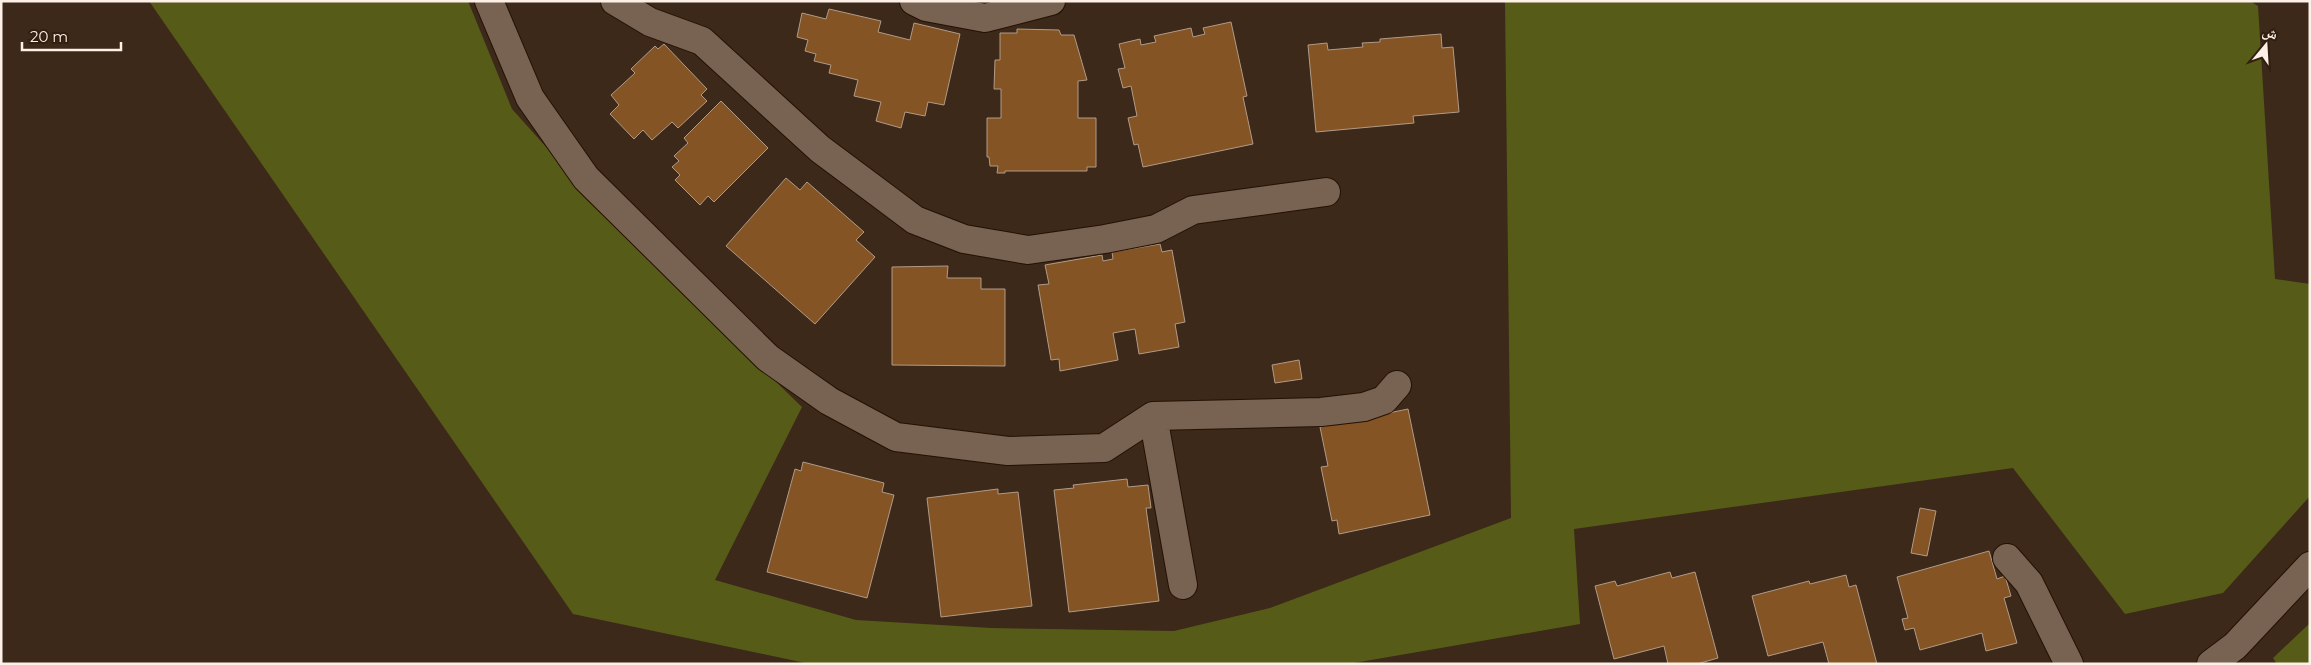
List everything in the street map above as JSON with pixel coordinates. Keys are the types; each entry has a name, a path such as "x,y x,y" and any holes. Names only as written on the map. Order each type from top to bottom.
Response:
{"street":[{"path":"489,1 530,98 586,178 768,358 829,401 896,437 1008,451 1104,448 1153,416 1321,412 1364,407 1384,400 1397,385"},
{"path":"615,1 650,22 702,41 820,149 915,220 964,239 1028,250 1105,239 1156,229 1193,210 1326,192"},
{"path":"914,1 926,8 986,18 1050,1"},
{"path":"1153,416 1183,584"},
{"path":"2008,558 2029,583 2069,664"},
{"path":"2211,664 2235,646 2310,566"}],"green space":[{"path":"149,1 468,1 512,109 626,236 802,407 715,580 856,620 991,628 1174,631 1270,608 1511,518 1505,1 2250,1 2258,6 2275,279 2310,284 2310,496 2223,593 2125,614 2013,468 1574,529 1580,624 1348,664 810,664 573,614"},
{"path":"2310,623 2310,664 2277,664 2273,658"}],"building":[{"path":"829,9 881,21 878,32 910,40 914,23 960,34 944,105 928,102 925,116 905,112 901,128 876,121 881,102 854,96 858,80 829,73 831,65 814,61 816,54 805,51 808,40 797,37 802,13 826,19"},
{"path":"1231,22 1247,96 1243,97 1253,144 1143,167 1138,144 1134,145 1128,118 1137,116 1131,86 1123,88 1118,69 1125,68 1119,44 1140,39 1141,45 1156,42 1154,36 1191,28 1193,37 1205,34 1203,28"},
{"path":"1017,29 1059,30 1061,35 1074,35 1087,80 1078,81 1078,118 1096,118 1096,167 1087,167 1087,171 1005,171 1005,173 997,173 998,166 990,166 989,157 987,157 987,118 1001,118 1001,89 994,89 995,60 1000,60 1000,33 1017,33"},
{"path":"1441,34 1442,48 1453,47 1459,112 1413,116 1414,123 1316,132 1308,45 1327,43 1328,50 1363,47 1362,43 1380,42 1380,39"},
{"path":"664,44 707,89 701,95 707,101 678,128 672,122 652,140 643,130 634,139 610,114 619,105 611,95 635,73 631,69 655,46 658,49"},
{"path":"721,101 768,148 714,202 708,196 700,205 675,180 680,175 672,167 679,161 674,156 688,143 684,138"},
{"path":"786,178 800,190 807,182 864,232 856,240 875,257 815,324 726,246"},
{"path":"1160,244 1162,252 1172,250 1185,322 1175,324 1179,347 1139,354 1135,329 1113,333 1118,360 1060,371 1059,359 1051,360 1038,285 1049,284 1045,265 1102,255 1103,261 1113,259 1112,252"},
{"path":"948,266 947,278 981,278 981,289 1005,289 1005,366 892,365 892,267"},
{"path":"1299,360 1302,379 1275,383 1272,365"},
{"path":"1408,409 1430,515 1339,534 1337,520 1332,521 1321,467 1328,466 1320,427"},
{"path":"803,462 884,483 882,492 894,495 867,598 767,572 795,469 801,471"},
{"path":"1127,479 1128,487 1148,485 1151,508 1146,508 1159,601 1069,612 1054,490 1074,488 1073,485"},
{"path":"998,489 998,494 1018,492 1032,606 941,617 927,498"},
{"path":"1920,508 1936,511 1927,556 1911,553"},
{"path":"1989,551 1997,579 2005,576 2011,596 2004,598 2017,643 1986,651 1982,633 1920,650 1914,628 1905,630 1902,619 1908,618 1897,577"},
{"path":"1670,572 1672,578 1695,572 1718,658 1697,664 1668,664 1664,646 1614,659 1595,586 1615,581 1617,586"},
{"path":"1846,575 1849,587 1856,585 1877,664 1829,664 1823,642 1768,656 1752,596 1809,581 1810,584"}]}
